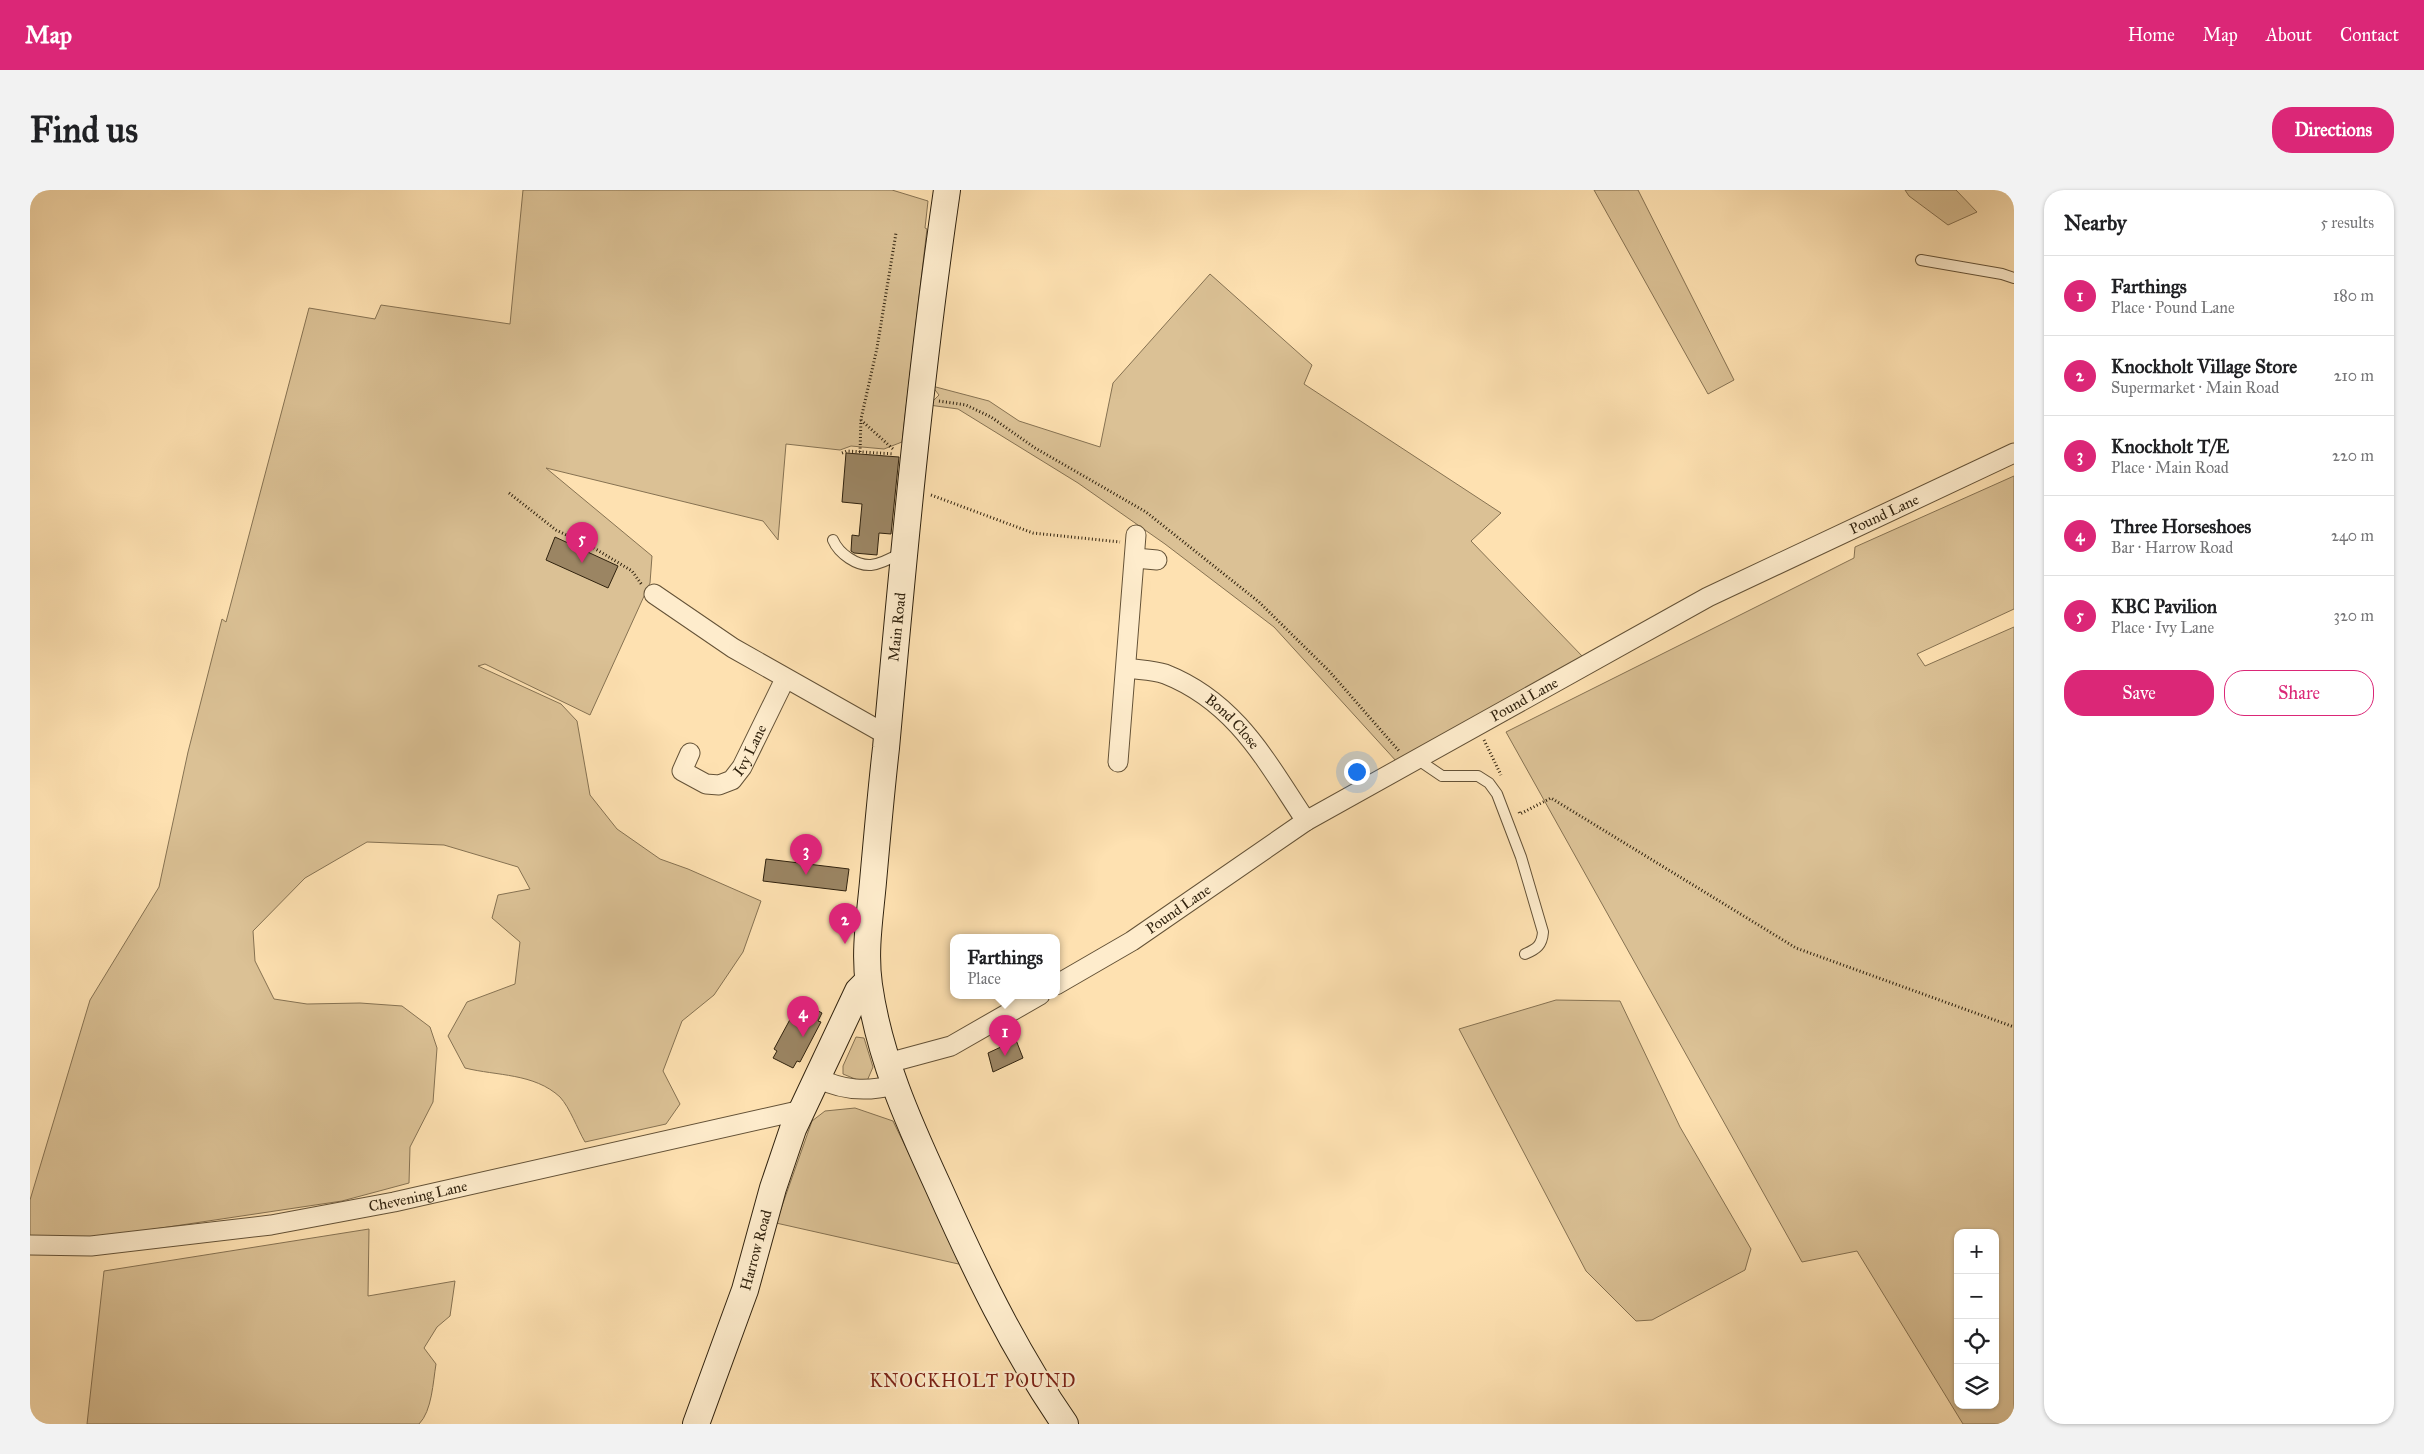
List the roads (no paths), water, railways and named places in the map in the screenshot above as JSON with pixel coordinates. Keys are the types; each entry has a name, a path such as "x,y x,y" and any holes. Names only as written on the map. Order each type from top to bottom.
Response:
{"street":[{"name":"Main Road","path":"947,190 928,318 904,552 869,924 868,982 873,1010 891,1074 914,1134 991,1301 1024,1360 1065,1424"},
{"name":"Pound Lane","path":"1060,983 1132,941 1306,821 1708,597 2014,453"},
{"path":"1115,752 1126,668 1136,545 1157,560"},
{"path":"654,594 733,648 887,735"},
{"name":"Bond Close","path":"1126,668 1163,673 1198,691 1226,712 1251,738 1306,821"},
{"name":"Ivy Lane","path":"690,753 682,771 706,784 719,785 732,780 742,767 785,679"},
{"name":"Harrow Road","path":"696,1424 745,1290 779,1168 802,1110 858,992 868,982"},
{"path":"818,1078 836,1086 858,1090 951,1046 1033,999"},
{"name":"Chevening Lane","path":"30,1245 91,1246 271,1224 394,1202 802,1110"}],"lane":[{"path":"1920,260 2002,274 2014,278"},
{"path":"834,540 836,547 850,558 865,564 872,565 904,552"},
{"path":"1413,762 1442,776 1478,776 1489,783 1498,794 1521,857 1543,932 1542,941 1537,949 1525,954"}],"place":[{"name":"KBC Pavilion","path":"582,563"},
{"name":"Knockholt T/E","path":"806,875"},
{"name":"Knockholt Village Store","path":"845,944"},
{"name":"Three Horseshoes","path":"803,1037"},
{"name":"Farthings","path":"1005,1056"}],"district":[{"name":"KNOCKHOLT POUND","path":"973,1381"}]}
